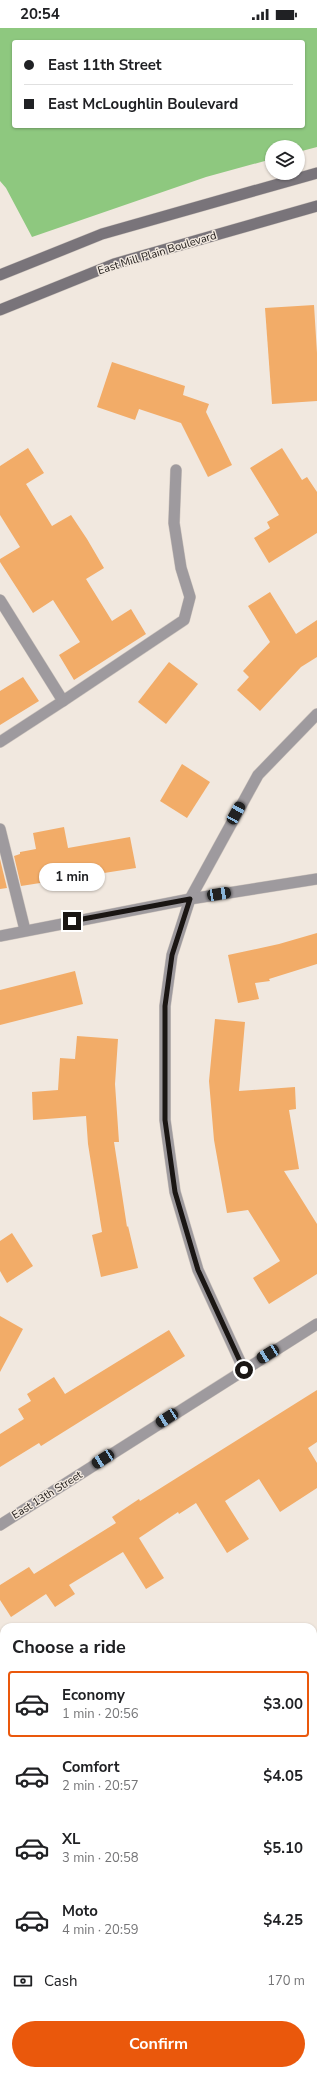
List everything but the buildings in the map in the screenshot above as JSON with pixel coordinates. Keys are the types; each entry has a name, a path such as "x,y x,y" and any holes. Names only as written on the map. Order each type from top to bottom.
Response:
{"main road":[{"path":"0,275 102,234 317,173"},
{"name":"East Mill Plain Boulevard","path":"0,310 114,264 317,206"}],"street":[{"path":"0,742 184,620 190,597 181,568 174,523 176,470"},
{"path":"0,600 63,701"},
{"path":"244,1370 198,1270 175,1192 165,1120 165,1006 172,955 190,899 258,775 317,714"},
{"path":"0,829 25,930"},
{"path":"0,936 190,899 317,879"},
{"name":"East 13th Street","path":"0,1525 317,1324"}],"green space":[{"path":"0,28 317,28 317,147 305,150 305,140 265,140 265,161 206,177 32,237 6,188 0,181"}],"route":[{"path":"72,921 190,899 172,955 165,1006 165,1120 175,1192 198,1270 244,1370"}]}
